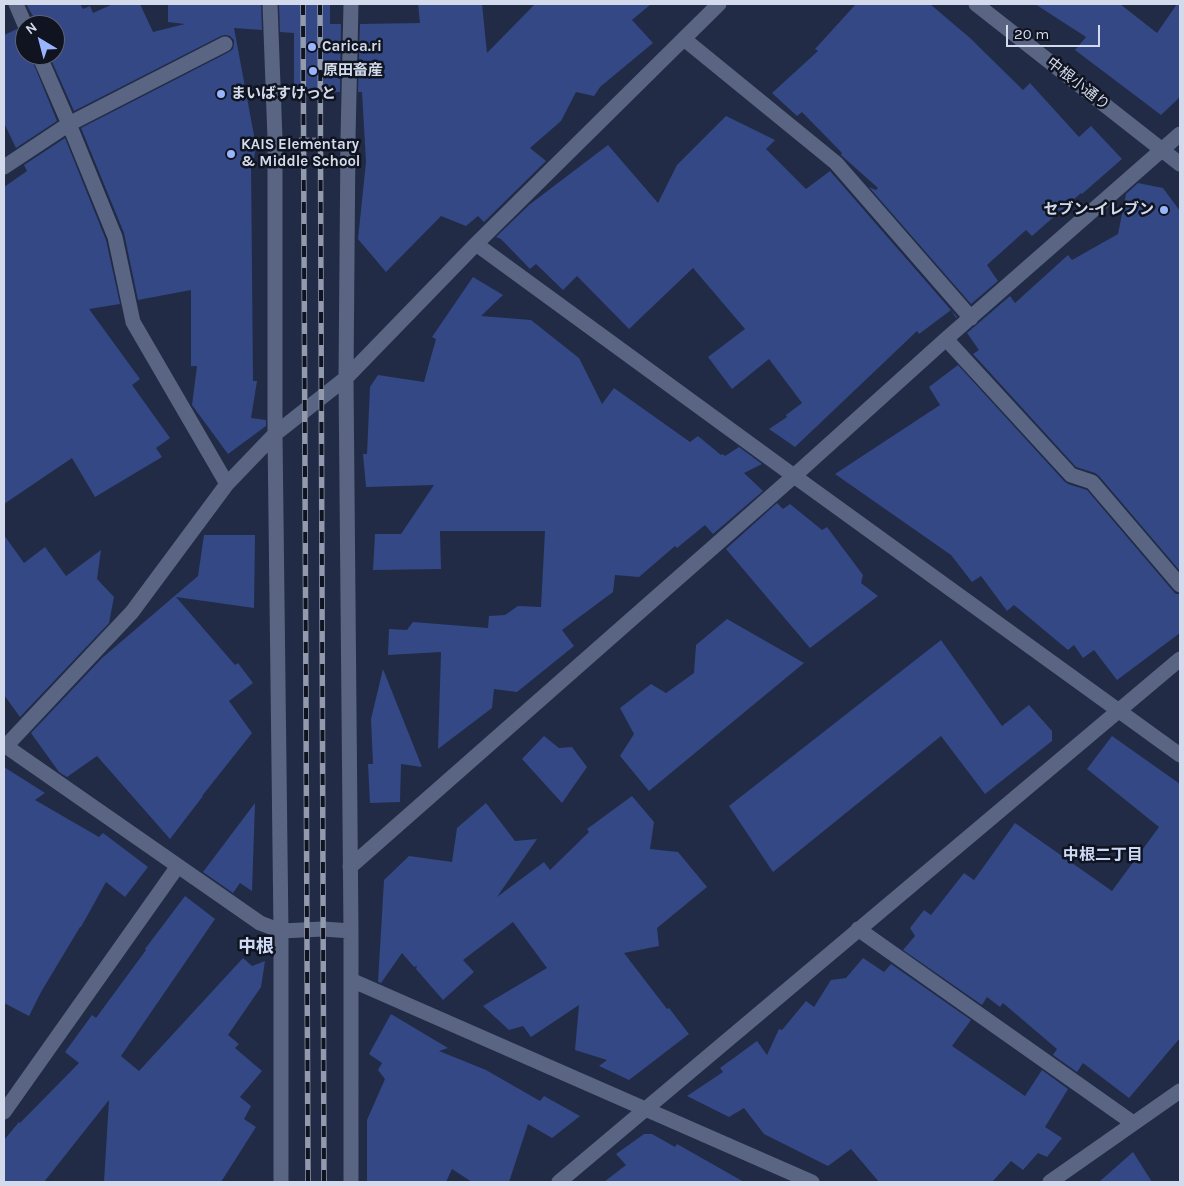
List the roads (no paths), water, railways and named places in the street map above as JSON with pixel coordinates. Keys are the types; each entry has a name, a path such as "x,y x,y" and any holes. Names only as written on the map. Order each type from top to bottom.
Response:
{"street":[{"path":"270,4 275,139 275,434 281,931 281,1182"},
{"path":"351,4 346,378 351,931 351,1182"},
{"path":"351,931 323,929 281,931 260,923 5,746 132,612 227,484 275,434 346,378 476,244 719,4"},
{"name":"中根小通り","path":"976,4 1180,164"},
{"path":"684,39 836,163 971,318"},
{"path":"4,167 69,124 225,44"},
{"path":"43,65 115,237 133,322 227,484"},
{"path":"350,867 1180,134"},
{"path":"476,244 1180,755"},
{"path":"946,339 1071,475 1092,482 1180,585"},
{"path":"559,1182 1180,659"},
{"path":"4,1112 178,866"},
{"path":"858,929 1133,1124"},
{"path":"351,980 812,1182"},
{"path":"1050,1182 1180,1091"}],"railway":[{"path":"303,4 308,1182"},
{"path":"320,4 324,1182"}],"place":[{"name":"Carica.ri","path":"312,47"},
{"name":"原田畜産","path":"313,71"},
{"name":"まいばすけっと","path":"221,94"},
{"name":"KAIS Elementary & Middle School","path":"231,154"},
{"name":"セブン-イレブン","path":"1164,210"}],"district":[{"name":"中根二丁目","path":"1103,855"},
{"name":"中根","path":"256,947"}]}
